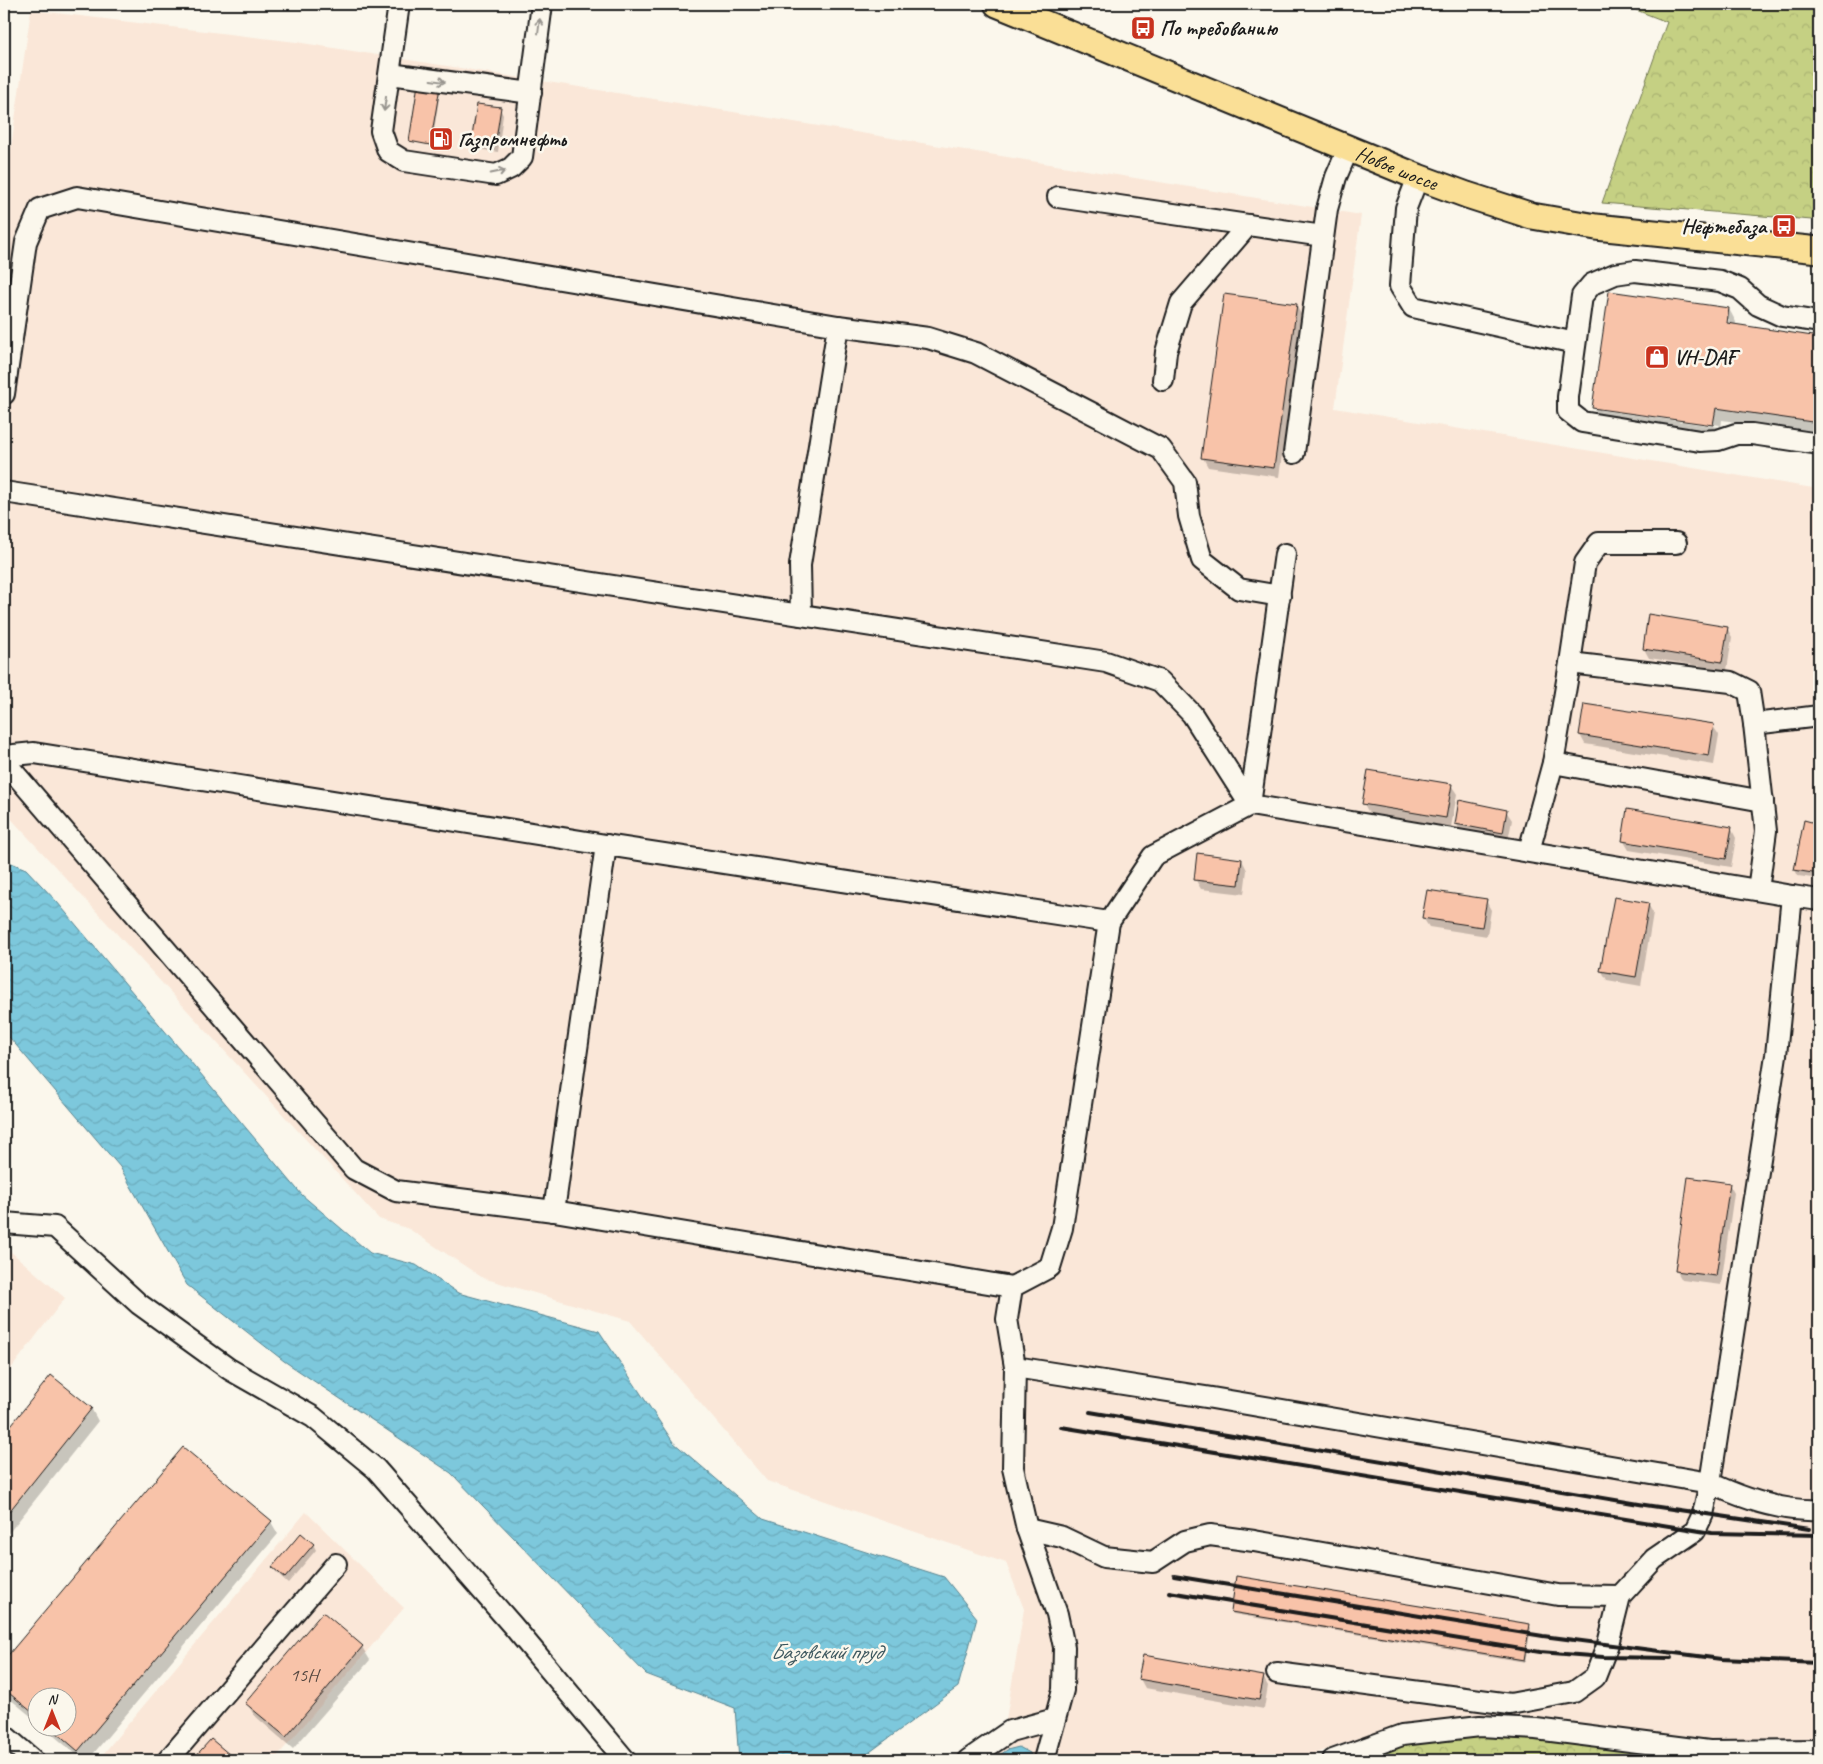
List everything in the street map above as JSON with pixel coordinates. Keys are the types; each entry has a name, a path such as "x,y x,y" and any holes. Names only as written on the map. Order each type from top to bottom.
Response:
{"main road":[{"name":"Новое шоссе","path":"997,4 1349,147 1418,177 1532,216 1596,227 1819,250"}],"street":[{"path":"399,4 381,131 388,151 404,161 496,175 512,168 522,156 542,4"},
{"path":"390,74 531,93"},
{"path":"1294,453 1327,209 1336,177 1349,147"},
{"path":"1418,177 1406,208 1400,286 1413,307 1574,343"},
{"path":"4,394 26,242 40,209 76,197 838,326 928,338 976,353 1161,449 1185,482 1189,516 1202,560 1239,589 1280,596"},
{"path":"1058,197 1324,236"},
{"path":"1163,380 1166,352 1181,303 1248,225"},
{"path":"1819,322 1782,316 1758,305 1740,289 1720,280 1635,271 1615,274 1592,284 1582,296 1568,397 1568,411 1582,422 1700,440 1718,440 1736,434 1752,434 1819,444"},
{"path":"802,615 800,565 838,326"},
{"path":"4,492 1106,662 1160,681 1192,714 1250,805"},
{"path":"1529,851 1553,763 1585,563 1600,544 1676,544"},
{"path":"1250,805 1285,554"},
{"path":"1570,663 1731,682 1749,691 1766,830 1758,890"},
{"path":"1754,724 1819,716"},
{"path":"4,756 34,753 1109,922"},
{"path":"4,761 354,1169 396,1191 554,1211 1012,1287 1050,1268 1062,1228 1109,922 1153,856 1250,805 1819,900"},
{"path":"1553,763 1763,801"},
{"path":"554,1211 606,844"},
{"path":"1277,1673 1510,1704 1574,1692 1595,1677 1608,1644 1620,1596 1654,1559 1695,1531 1703,1514 1710,1483 1776,1055 1792,896"},
{"path":"4,1223 55,1227 139,1304 229,1369 312,1417 376,1470 513,1626 625,1760"},
{"path":"1012,1287 1007,1319 1015,1367 1013,1468 1027,1529 1057,1614 1064,1647 1063,1690 1044,1760"},
{"path":"1015,1367 1212,1398 1710,1483 1732,1493 1769,1505 1804,1511 1819,1510"},
{"path":"1027,1529 1062,1537 1104,1557 1153,1562 1185,1541 1210,1535 1254,1541 1558,1595 1620,1596"},
{"path":"168,1760 336,1564"},
{"path":"968,1760 1010,1731 1055,1719"},
{"path":"1333,1760 1402,1735 1480,1726 1536,1729 1709,1751 1819,1750"},
{"path":"4,1735 33,1760"}],"shaded area":[{"path":"31,10 296,42 1361,215 1335,408 1819,489 1819,1717 1817,1717 1816,1740 1709,1740 1521,1716 1399,1727 1297,1760 946,1760 1005,1726 1024,1609 1006,1563 767,1481 630,1321 483,1278 409,1229 379,1219 4,811 4,195"},
{"path":"10,1251 65,1298 4,1378 4,1253"},
{"path":"306,1512 404,1608 274,1760 98,1760"}],"green space":[{"path":"1621,4 1819,4 1819,215 1812,220 1602,203 1667,22"},
{"path":"1484,1729 1819,1748 1819,1760 1343,1760 1386,1740"}],"water":[{"name":"Базовский пруд","path":"4,860 26,869 57,902 302,1195 370,1253 416,1265 458,1293 599,1331 673,1442 763,1519 944,1577 977,1618 958,1687 859,1760 739,1760 735,1708 646,1674 451,1473 284,1361 187,1285 120,1167 4,1031"},
{"path":"1019,1747 1030,1753 1032,1760 993,1760 1007,1750"}],"building":[{"path":"418,84 440,87 430,145 409,141"},
{"path":"477,104 501,107 495,146 471,143"},
{"path":"1609,291 1729,308 1727,323 1819,337 1819,423 1716,408 1713,425 1592,408"},
{"path":"1224,294 1297,304 1274,468 1201,458"},
{"path":"1648,614 1728,627 1722,662 1643,649"},
{"path":"1584,704 1714,724 1709,756 1579,735"},
{"path":"1368,770 1452,784 1446,818 1362,804"},
{"path":"1459,800 1507,810 1503,833 1455,824"},
{"path":"1627,809 1732,827 1726,859 1622,841"},
{"path":"1804,820 1819,824 1819,874 1794,870"},
{"path":"1197,853 1242,859 1239,885 1194,880"},
{"path":"1427,890 1487,899 1482,927 1422,918"},
{"path":"1614,897 1649,903 1636,977 1600,971"},
{"path":"1819,991 1819,1036 1812,1034"},
{"path":"1688,1177 1730,1183 1716,1276 1675,1271"},
{"path":"51,1375 92,1408 4,1518 4,1434"},
{"path":"183,1447 272,1521 78,1751 61,1736 78,1736 78,1686 28,1686 28,1709 4,1689 4,1660"},
{"path":"301,1533 314,1544 285,1578 272,1567"},
{"path":"1236,1576 1530,1624 1524,1660 1231,1612"},
{"path":"323,1612 363,1646 286,1737 245,1703"},
{"path":"1143,1655 1264,1676 1259,1700 1138,1679"},
{"path":"211,1739 236,1760 192,1760"}],"railway":[{"path":"1090,1412 1645,1505 1809,1529"},
{"path":"1061,1427 1712,1533 1819,1535"},
{"path":"1174,1576 1543,1636 1721,1659 1819,1663"},
{"path":"1169,1592 1540,1652 1603,1657 1671,1658"}],"place":[{"name":"По требованию","path":"1143,28"},
{"name":"Газпромнефть","path":"441,139"},
{"name":"Нефтебаза","path":"1784,226"},
{"name":"VH-DAF","path":"1657,357"}]}
